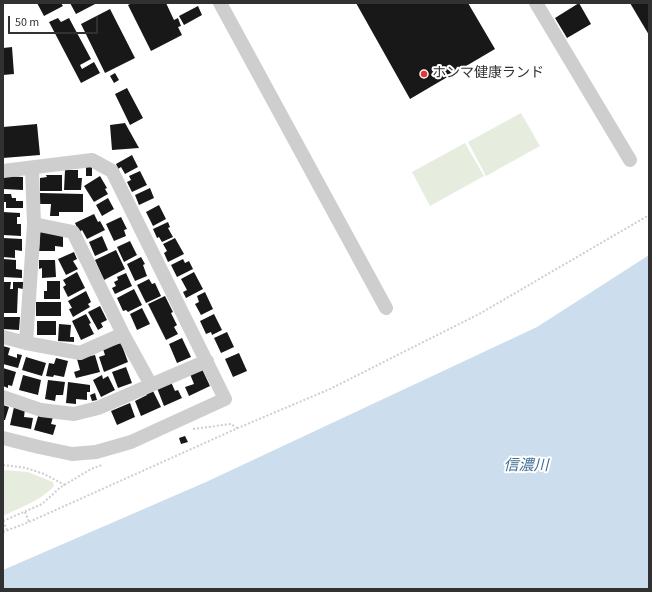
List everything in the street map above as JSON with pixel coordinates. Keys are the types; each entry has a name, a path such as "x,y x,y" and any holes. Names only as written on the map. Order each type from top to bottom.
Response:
{"street":[{"path":"220,3 386,308"},
{"path":"536,3 630,160"},
{"path":"3,171 92,160 112,171 225,399 131,442 96,452 72,454 3,438"},
{"path":"26,343 34,224 32,168"},
{"path":"34,224 73,232 123,334 151,385"},
{"path":"3,338 80,353 123,334"},
{"path":"3,397 41,410 74,414 98,408 207,361"}],"path":[{"path":"3,532 29,522 238,428 330,389 481,313 649,215"},
{"path":"193,428 231,424 238,428"},
{"path":"8,530 3,521 42,504 65,485 92,469 106,463"},
{"path":"3,465 26,468 44,474 65,485"},
{"path":"25,512 29,522"}],"shaded area":[{"path":"521,113 540,146 486,176 468,142"},
{"path":"465,143 484,176 430,206 412,172"},
{"path":"3,470 28,472 53,482 54,486 37,500 3,516"}],"water":[{"name":"信濃川","path":"649,255 649,589 3,589 3,570 206,482 537,327"}],"building":[{"path":"37,3 61,3 63,6 44,16"},
{"path":"70,3 97,3 76,14"},
{"path":"132,3 166,3 174,20 178,18 181,26 178,27 182,35 151,51 128,5"},
{"name":"ホンマ健康ランド","path":"356,3 468,3 495,49 410,99"},
{"path":"579,3 591,24 567,38 555,18"},
{"path":"630,3 649,3 649,35"},
{"path":"198,6 202,15 184,25 179,16"},
{"path":"110,9 135,58 105,73 81,24"},
{"path":"58,18 61,22 69,18 91,59 80,65 82,69 94,62 100,73 81,83 49,22"},
{"path":"12,47 14,74 3,75 3,48"},
{"path":"115,73 119,80 114,83 110,76"},
{"path":"127,88 143,118 130,125 115,94"},
{"path":"125,123 139,148 112,150 110,125"},
{"path":"37,124 40,155 3,158 3,127"},
{"path":"132,155 138,167 125,174 121,167 118,169 116,164"},
{"path":"86,166 92,166 92,176 86,176"},
{"path":"65,170 78,170 78,178 82,178 81,190 64,190"},
{"path":"140,171 147,185 132,192 127,182 131,180 129,176"},
{"path":"46,175 62,175 62,191 40,191 40,178 47,177"},
{"path":"3,176 23,177 23,190 3,189"},
{"path":"100,176 107,188 105,189 108,194 94,202 84,186"},
{"path":"150,188 154,198 139,205 135,195"},
{"path":"40,193 83,194 83,212 59,212 59,216 50,216 51,204 40,204"},
{"path":"4,194 11,194 12,198 16,198 16,201 23,201 23,208 6,208"},
{"path":"108,198 114,209 102,216 96,205"},
{"path":"159,205 166,219 153,226 146,212"},
{"path":"3,212 20,213 20,217 17,217 17,224 21,224 21,236 3,235"},
{"path":"94,214 98,222 100,221 105,230 87,239 82,230 79,232 75,223"},
{"path":"121,217 127,229 124,230 126,236 114,241 106,224"},
{"path":"168,222 170,227 168,228 173,237 162,242 159,237 157,238 153,229"},
{"path":"40,232 63,233 63,247 55,246 55,251 39,251"},
{"path":"102,236 108,250 95,256 89,242"},
{"path":"3,238 22,239 22,251 15,250 15,258 3,257"},
{"path":"175,238 184,254 168,262 164,253 167,251 163,244"},
{"path":"130,241 137,255 124,262 117,247"},
{"path":"116,250 125,269 104,280 95,260"},
{"path":"74,252 77,259 73,261 78,269 66,275 58,259"},
{"path":"141,257 145,264 143,265 147,276 135,281 127,264"},
{"path":"3,259 16,260 16,269 22,270 22,278 3,277"},
{"path":"183,259 185,263 189,261 193,269 177,277 171,265"},
{"path":"39,260 55,260 56,277 42,278 42,268 39,269"},
{"path":"77,272 85,288 68,297 63,287 66,285 63,280"},
{"path":"194,272 203,289 186,298 183,292 187,290 181,279"},
{"path":"126,273 132,286 115,294 112,288 116,286 114,282 118,280 117,277"},
{"path":"149,279 152,284 155,283 161,296 146,303 137,285"},
{"path":"47,281 60,281 60,299 44,299 44,291 47,291"},
{"path":"3,282 11,282 10,289 13,289 13,282 23,282 23,289 18,288 17,313 3,313"},
{"path":"134,289 142,305 128,312 126,310 123,311 117,298"},
{"path":"86,291 91,302 88,304 90,307 73,317 69,309 72,308 68,301"},
{"path":"205,292 213,309 201,315 195,304 199,302 197,296"},
{"path":"165,296 173,312 171,313 177,325 174,327 178,334 166,340 148,304"},
{"path":"36,302 61,302 61,316 36,316"},
{"path":"100,306 107,320 101,323 103,327 98,330 88,312"},
{"path":"142,308 150,324 137,330 130,314"},
{"path":"86,314 91,323 89,324 94,334 81,340 72,321"},
{"path":"214,314 222,330 212,335 211,332 206,334 200,321"},
{"path":"3,317 20,317 19,330 3,329"},
{"path":"37,321 56,321 56,335 37,335"},
{"path":"59,324 71,325 70,337 74,337 74,342 58,341"},
{"path":"227,332 234,347 221,353 214,338"},
{"path":"182,338 191,357 177,363 169,344"},
{"path":"121,343 128,362 104,372 99,357 105,355 103,349"},
{"path":"3,346 10,348 8,355 17,358 17,354 22,355 18,368 3,364"},
{"path":"239,353 247,371 233,377 225,359"},
{"path":"95,355 100,372 76,378 74,372 80,370 77,359"},
{"path":"26,357 46,363 42,376 22,370"},
{"path":"56,358 68,361 64,377 54,375 53,377 46,376 49,363 54,364"},
{"path":"126,367 132,383 118,388 112,372"},
{"path":"3,368 16,372 12,386 8,385 8,388 3,386"},
{"path":"202,369 210,386 189,396 185,387 194,384 190,374"},
{"path":"23,375 41,380 38,395 19,390"},
{"path":"102,375 103,379 108,376 115,390 101,397 93,380"},
{"path":"48,380 65,382 63,395 56,395 55,401 45,399"},
{"path":"68,382 90,385 90,392 87,392 87,400 76,399 76,404 66,403"},
{"path":"171,382 175,391 178,390 182,398 164,406 157,388"},
{"path":"152,389 161,407 141,416 135,401 147,395 145,392"},
{"path":"95,393 97,400 92,401 90,395"},
{"path":"130,403 135,417 117,425 111,411"},
{"path":"3,405 9,407 5,420 3,420"},
{"path":"14,407 25,409 24,417 33,418 31,429 10,425"},
{"path":"39,413 53,417 51,424 56,425 53,435 34,430"},
{"path":"185,436 188,442 181,444 179,438"}],"place":[{"name":"ホンマ健康ランド","path":"424,74"}]}
